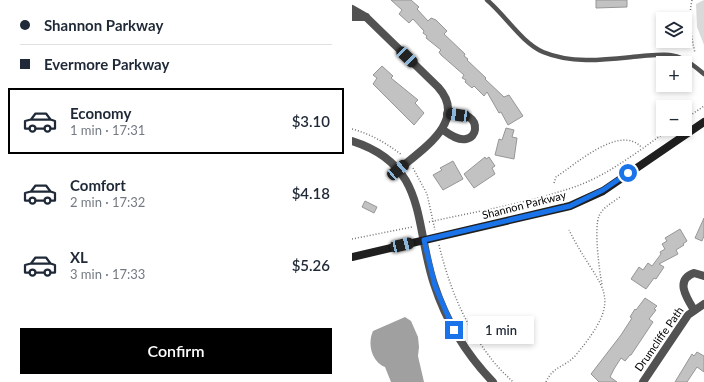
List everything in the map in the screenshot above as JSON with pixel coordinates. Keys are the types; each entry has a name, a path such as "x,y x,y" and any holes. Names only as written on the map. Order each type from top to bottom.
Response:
{"street":[{"path":"352,9 366,17 444,94 447,101 447,114 442,130 398,170"},
{"path":"352,17 366,17"},
{"path":"442,130 457,138 465,140 472,136 475,132 474,121 470,118 465,115 447,114"},
{"name":"Shannon Parkway","path":"352,257 570,206 603,190 704,122"},
{"path":"352,141 377,152 398,170 412,191 418,208 431,274 442,307 466,349 493,382"},
{"name":"Drumcliffe Path","path":"694,310 683,289 683,281 688,275 694,273 704,276"},
{"name":"Drumcliffe Path","path":"642,382 688,315 704,304"}],"lane":[{"path":"487,0 527,41 542,51 562,58 589,60 663,54 680,58 693,64 704,74"}],"path":[{"path":"692,0 689,13 689,24 695,53"},
{"path":"692,114 704,106"},
{"path":"352,129 368,134 388,144 409,161 427,194 445,273 461,312 490,357 513,382"},
{"path":"352,239 546,196 578,186 603,173 660,136"},
{"path":"554,183 556,177 613,141 628,140 638,144 642,148"},
{"path":"546,382 553,371 573,358 598,324 605,310 603,288 598,267 598,217 604,208 620,197"},
{"path":"569,230 603,288"}],"shaded area":[{"path":"704,0 704,45 697,27 696,4"},
{"path":"405,317 411,321 418,337 418,356 424,382 391,382 385,367 377,361 372,352 371,336 373,331"}],"building":[{"path":"391,0 411,0 419,7 417,9 428,21 431,18 436,20 447,31 444,34 465,54 464,56 468,59 467,60 504,97 509,95 523,116 508,125 487,92 484,96 474,86 472,88 465,82 466,80 462,78 464,75 441,55 439,52 441,50 426,38 427,36 423,33 424,31 413,19 409,23 399,14 402,10"},
{"path":"596,0 627,0 627,7 596,8"},
{"path":"382,66 393,76 391,78 418,100 415,103 424,113 414,125 373,84 377,78 373,75"},
{"path":"506,128 514,130 512,137 517,138 514,159 495,155 499,139 502,140"},
{"path":"485,157 486,159 489,157 495,166 492,168 495,174 474,188 464,174"},
{"path":"453,161 463,179 443,190 433,175 442,170 440,168"},
{"path":"365,201 377,207 374,213 362,207"},
{"path":"704,218 704,236 702,241 695,238"},
{"path":"680,229 687,241 676,250 678,254 659,264 664,267 656,279 654,278 646,289 631,279 639,267 643,270 648,263 652,266 661,254 660,252 665,249 662,244 667,241 665,238"},
{"path":"645,298 657,306 654,309 656,310 649,319 653,322 631,355 625,361 621,358 614,369 610,377 617,382 599,382 591,374 621,335 632,318 630,317 635,309 636,310"},
{"path":"697,352 704,356 704,372 697,367 687,382 675,382 692,354 694,356"}],"route":[{"path":"454,330 442,307 431,274 424,240 570,206 603,190 628,173"}]}
